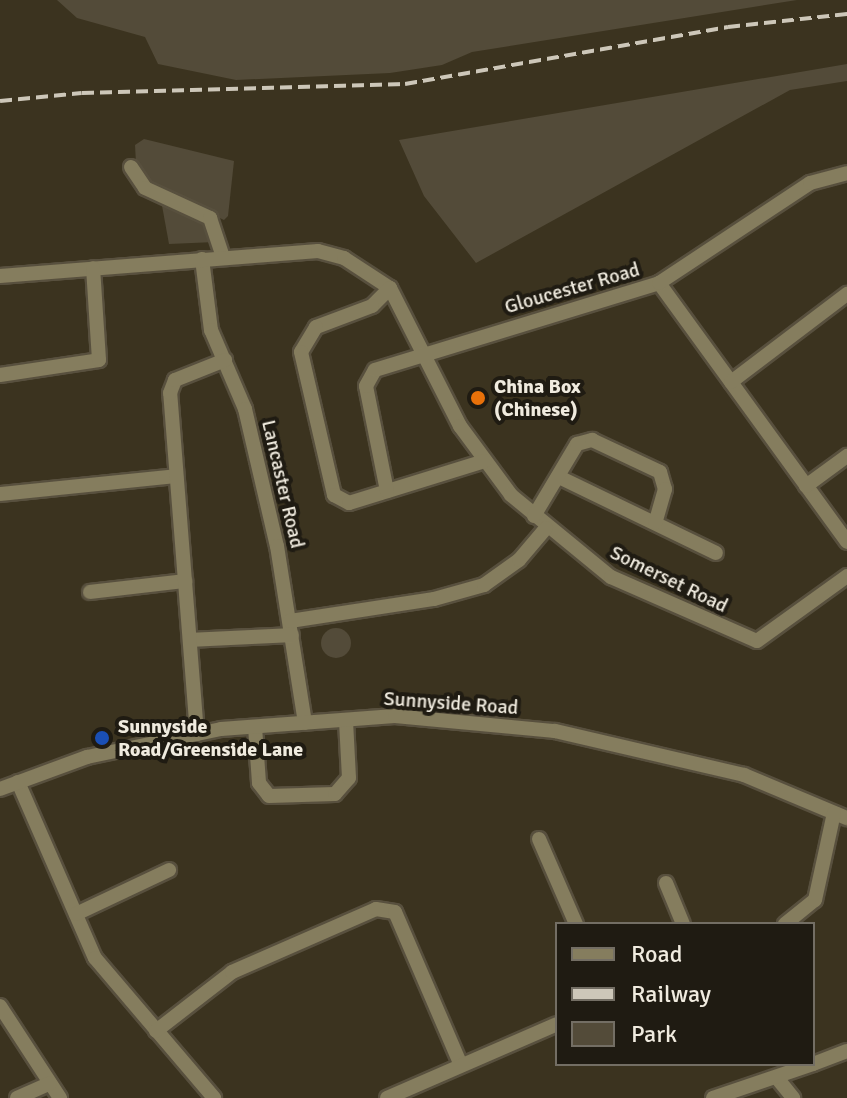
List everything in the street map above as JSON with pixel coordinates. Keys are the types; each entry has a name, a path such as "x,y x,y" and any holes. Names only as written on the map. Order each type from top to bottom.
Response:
{"street":[{"path":"131,167 145,188 210,218 223,257"},
{"name":"Gloucester Road","path":"387,491 366,386 375,370 423,351 659,283 810,183 847,173"},
{"name":"Somerset Road","path":"0,276 318,251 364,266 390,288 485,461 546,528 611,577 757,641 847,576"},
{"name":"Lancaster Road","path":"202,259 211,330 245,409 291,628 305,723"},
{"path":"0,375 99,360 93,268"},
{"path":"659,283 847,542"},
{"path":"390,288 372,306 316,327 301,352 334,495 349,503 485,461"},
{"path":"731,382 847,294"},
{"path":"197,734 170,393 175,380 225,360"},
{"path":"534,516 561,478 577,444 592,440 660,472 665,489 655,523"},
{"path":"806,486 847,456"},
{"path":"0,494 176,476"},
{"path":"561,478 716,553"},
{"path":"190,640 291,628 434,599 484,585 519,560 546,528"},
{"path":"90,592 185,581"},
{"name":"Sunnyside Road","path":"0,789 87,757 197,734 395,716 555,731 744,775 840,815"},
{"path":"255,727 259,783 269,796 335,794 349,778 346,720"},
{"path":"18,782 95,958 214,1098"},
{"path":"788,922 815,900 840,815"},
{"path":"539,839 575,922"},
{"path":"76,914 169,870"},
{"path":"666,883 682,922"},
{"path":"156,1031 232,972 376,909 395,912 461,1065"},
{"path":"0,1006 60,1098"},
{"path":"387,1098 555,1025"},
{"path":"815,1063 847,1051"},
{"path":"713,1098 808,1066"},
{"path":"777,1078 793,1098"},
{"path":"17,1098 50,1083"}],"green space":[{"path":"57,0 797,0 472,52 442,65 390,73 236,80 158,64 145,37 77,18"},
{"path":"847,64 847,81 790,90 476,263 424,196 399,140"},
{"path":"144,139 234,161 228,216 224,220 150,185 136,163 135,145"},
{"path":"161,200 205,220 215,242 169,244"},
{"path":"336,628 347,632 351,643 347,654 336,658 325,654 321,643 325,632"}],"railway":[{"path":"0,101 82,93 405,84 728,27 847,14"}],"place":[{"name":"China Box (Chinese)","path":"478,398"},
{"name":"Sunnyside Road/Greenside Lane","path":"102,738"}]}
